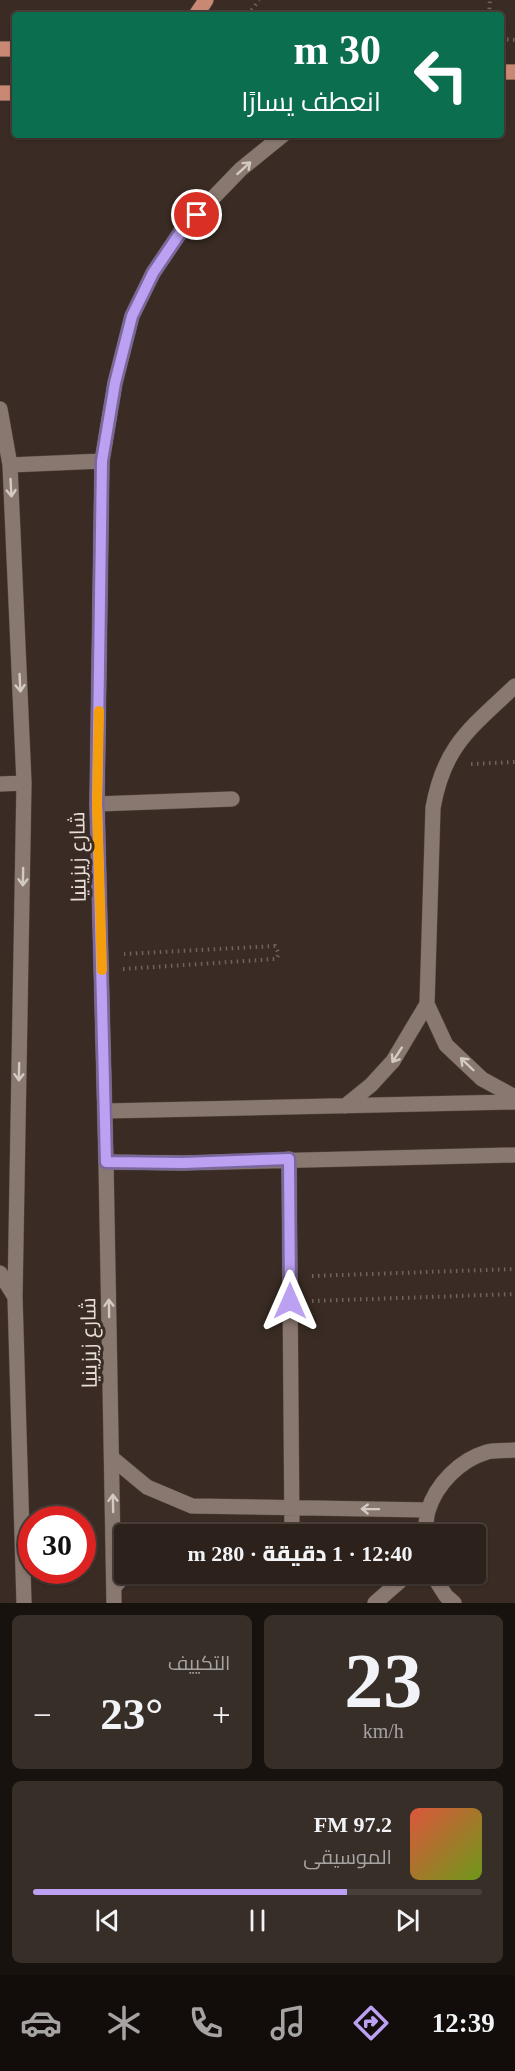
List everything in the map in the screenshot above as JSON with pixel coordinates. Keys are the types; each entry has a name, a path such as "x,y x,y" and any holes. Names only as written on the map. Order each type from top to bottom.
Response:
{"main road":[{"name":"شارع زيزينيا","path":"114,1603 97,804 102,461 115,383 132,316 153,273 182,230 241,169 279,138"},
{"path":"0,409 10,465 24,783 15,1297 24,1603"},
{"path":"10,465 102,461"},
{"path":"515,686 466,732 444,766 437,784 433,808 427,1004 446,1045 482,1079 515,1096"},
{"path":"0,784 24,783"},
{"path":"97,804 232,799"},
{"path":"345,1106 371,1085 393,1061 427,1004"},
{"path":"105,1111 515,1102"},
{"path":"106,1162 183,1163 515,1155"},
{"path":"289,1159 292,1524"},
{"path":"0,1273 15,1297"},
{"path":"426,1524 428,1510 437,1491 451,1474 468,1460 488,1452 515,1450"},
{"path":"112,1458 147,1487 192,1506 428,1510"},
{"path":"114,1587 117,1584"},
{"path":"375,1603 397,1584"},
{"path":"438,1584 454,1603"}],"path":[{"path":"444,766 515,762"},
{"path":"275,946 279,954 276,959 101,963 275,946"},
{"path":"290,1277 515,1269"},
{"path":"290,1301 515,1294"}],"slow traffic":[{"path":"99,711 97,804 102,970"}],"route":[{"path":"197,215 182,230 153,273 132,316 115,383 102,461 97,804 106,1162 183,1163 289,1159 290,1301"}]}
